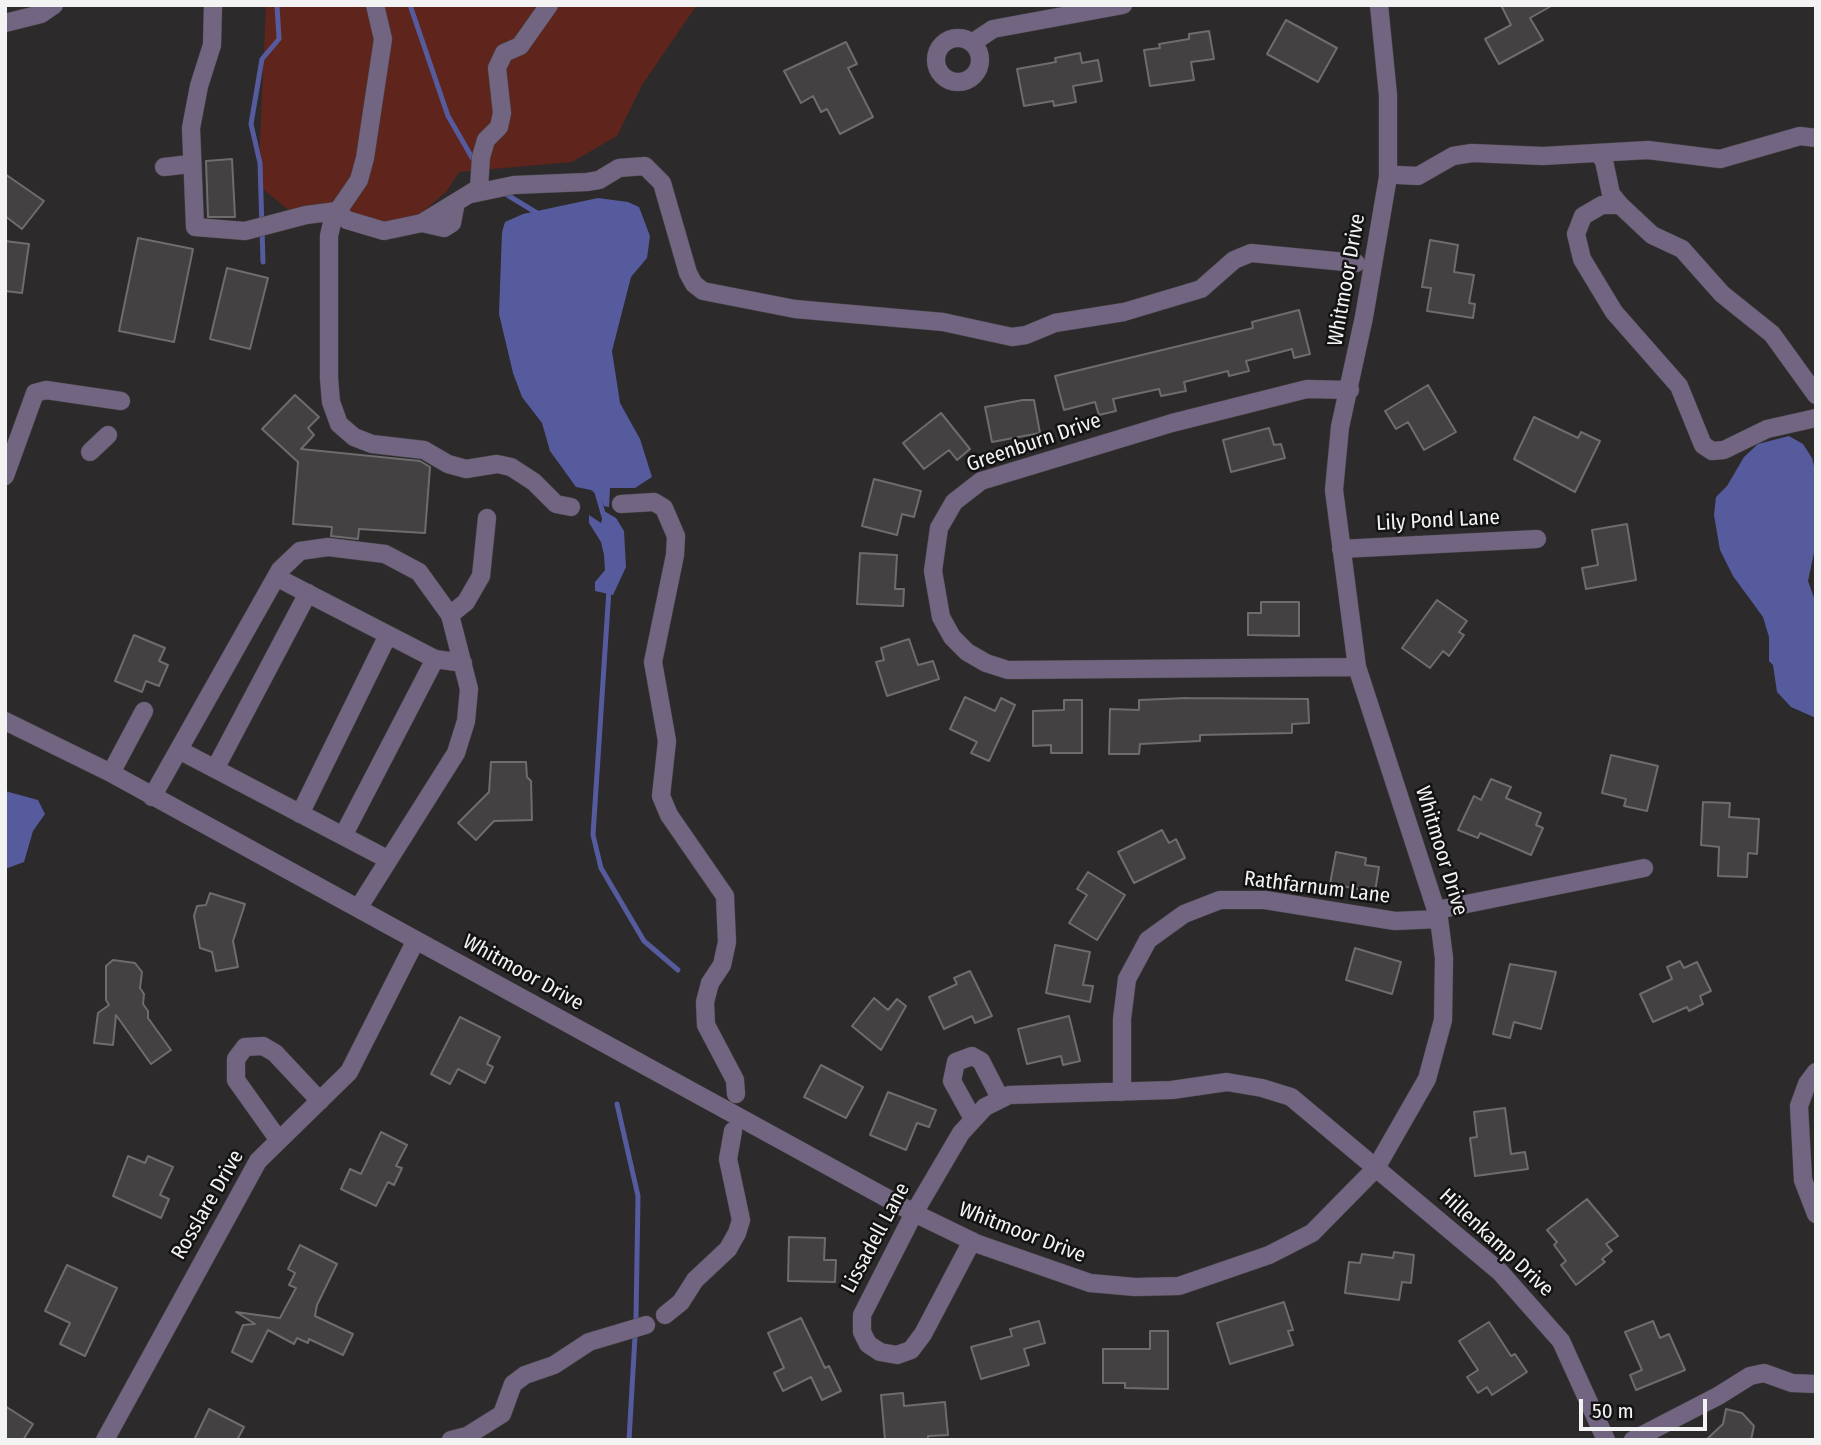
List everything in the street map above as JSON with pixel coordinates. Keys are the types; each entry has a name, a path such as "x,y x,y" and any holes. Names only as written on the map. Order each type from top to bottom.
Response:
{"street":[{"path":"5,23 41,14 54,5"},
{"path":"213,5 212,45 193,109 190,164 195,227 246,231 306,215 337,211 347,220 384,231 422,223 479,188 481,158 486,140 499,127 502,113 497,68 504,53 520,46 549,5"},
{"path":"374,5 383,39 369,135 359,180 337,211 329,236 329,370 331,402 339,424 354,437 372,444 424,450 448,464 466,469 497,464 511,467 534,482 556,504 571,506"},
{"path":"972,43 993,29 1122,5"},
{"name":"Whitmoor Drive","path":"5,721 111,773 359,907 914,1213 972,1241 1051,1272 1090,1283 1180,1286 1269,1255 1312,1233 1376,1168 1427,1079 1443,1020 1444,958 1438,915 1357,667 1334,491 1335,464 1388,177 1388,94 1379,5"},
{"path":"1398,175 1418,176 1453,156 1472,153 1543,156 1648,150 1720,159 1739,156 1800,136 1816,138"},
{"path":"1599,153 1604,161 1611,194 1620,205 1652,235 1682,249 1722,294 1772,334 1816,395"},
{"path":"164,167 190,164"},
{"path":"464,198 514,185 599,180 619,168 645,166 662,183 688,273 703,291 795,309 943,322 1012,337 1026,335 1055,323 1124,312 1201,289 1234,260 1251,253 1356,263"},
{"path":"1620,205 1602,205 1583,216 1576,234 1582,259 1608,304 1679,386 1703,445 1712,451 1724,450 1767,429 1814,419"},
{"name":"Greenburn Drive","path":"1350,390 1307,388 1172,423 981,481 954,502 939,528 933,570 941,617 952,637 967,652 986,663 1008,670 1357,667"},
{"path":"5,476 34,393 46,390 121,401"},
{"path":"90,452 108,435"},
{"path":"621,504 654,502 664,508 676,536 675,555 653,662 667,741 661,796 669,815 725,896 727,943 722,965 710,983 705,1002 706,1025 735,1080 736,1094"},
{"path":"450,615 466,602 481,576 487,518"},
{"name":"Lily Pond Lane","path":"1341,550 1537,539"},
{"path":"152,797 276,576 300,551 328,547 384,554 419,572 450,615 469,689 466,721 456,753 359,907"},
{"path":"276,576 435,659 463,663"},
{"path":"215,769 308,593"},
{"path":"300,814 388,635"},
{"path":"342,836 435,659"},
{"path":"111,773 144,711"},
{"path":"179,750 387,859"},
{"name":"Rathfarnum Lane","path":"1122,1092 1122,1019 1127,979 1148,940 1184,914 1220,900 1265,900 1395,921 1438,915 1644,868"},
{"name":"Rosslare Drive","path":"105,1440 258,1161 349,1072 416,940"},
{"path":"278,1139 236,1080 236,1059 246,1047 263,1046 275,1052 320,1101"},
{"path":"973,1119 953,1081 956,1062 972,1056 981,1061 1000,1098 1009,1095 1122,1092"},
{"path":"1816,1072 1807,1084 1798,1106 1803,1180 1816,1214"},
{"name":"Hillenkamp Drive","path":"1122,1092 1172,1090 1227,1082 1262,1087 1291,1097 1500,1272 1545,1320 1561,1341 1606,1440"},
{"name":"Lissadell Lane","path":"972,1241 923,1334 911,1350 897,1355 880,1352 867,1344 862,1332 862,1315 914,1213 961,1133 985,1107 1000,1098"},
{"path":"665,1315 681,1302 695,1280 728,1249 737,1233 741,1220 728,1159 733,1131"},
{"path":"451,1440 467,1436 502,1414 513,1384 525,1375 554,1366 589,1342 646,1325"},
{"path":"1633,1440 1718,1396 1750,1376 1764,1373 1792,1383 1816,1384"}],"shaded area":[{"path":"266,5 697,5 642,85 617,136 572,162 459,172 447,191 417,217 384,226 287,209 258,185"}],"water":[{"path":"598,198 628,202 639,207 650,236 647,258 631,277 612,351 620,403 640,439 652,477 635,488 610,488 609,507 604,506 600,497 591,490 576,487 550,451 542,423 522,397 513,373 499,314 502,232 505,222 523,214"},
{"path":"1789,436 1803,444 1812,458 1816,474 1816,543 1808,581 1816,603 1816,718 1791,707 1777,692 1773,665 1769,661 1769,637 1763,617 1733,576 1720,550 1714,515 1716,497 1727,486 1744,457 1758,444"},
{"path":"604,511 616,518 624,531 626,567 613,595 595,591 595,582 605,570 604,555 601,542 589,523 589,515 601,523"},
{"path":"5,791 38,800 45,814 33,831 24,862 5,869"}],"building":[{"path":"1501,5 1553,5 1530,18 1543,40 1499,64 1485,39 1511,25"},
{"path":"1286,20 1337,48 1318,82 1267,54"},
{"path":"1209,31 1214,59 1191,62 1194,80 1150,86 1144,50 1160,48 1159,44 1189,39 1189,34"},
{"path":"846,42 857,64 848,68 873,117 840,134 827,109 821,112 813,96 801,103 784,71"},
{"path":"1080,53 1082,63 1098,60 1102,81 1073,86 1076,102 1054,106 1053,101 1024,106 1017,69 1056,62 1055,58"},
{"path":"232,159 235,217 208,217 206,161"},
{"path":"5,174 44,201 22,229 5,216"},
{"path":"138,238 193,249 174,342 119,331"},
{"path":"1430,240 1458,245 1454,272 1474,275 1469,303 1475,304 1473,318 1427,311 1431,288 1422,287"},
{"path":"5,241 29,244 22,293 5,291"},
{"path":"227,268 268,278 250,349 210,339"},
{"path":"1299,310 1310,354 1294,358 1292,349 1246,361 1249,371 1229,376 1228,371 1184,382 1186,391 1161,396 1159,389 1113,399 1116,411 1099,415 1095,402 1064,410 1055,376 1253,328 1252,322"},
{"path":"1428,385 1456,432 1424,450 1408,422 1396,429 1385,411"},
{"path":"295,395 319,417 308,428 314,435 301,449 420,461 430,467 425,533 359,529 358,539 331,536 332,527 293,524 298,462 262,429"},
{"path":"1034,400 1040,433 992,442 985,407"},
{"path":"941,413 970,449 957,460 949,450 924,469 903,443"},
{"path":"1534,417 1578,438 1581,432 1600,441 1575,492 1514,459"},
{"path":"1269,428 1274,445 1281,444 1285,458 1231,472 1223,440"},
{"path":"874,479 921,491 914,517 902,514 897,535 862,526"},
{"path":"1627,524 1636,580 1586,589 1582,568 1598,565 1592,530"},
{"path":"860,553 897,555 895,589 904,589 903,606 857,604"},
{"path":"1437,600 1467,621 1459,632 1464,635 1449,656 1443,651 1430,668 1402,648"},
{"path":"1261,602 1299,602 1299,636 1248,635 1248,613 1261,613"},
{"path":"134,635 165,648 159,661 168,665 159,686 146,681 142,692 115,681"},
{"path":"909,639 918,665 933,661 939,679 887,696 876,662 884,660 881,648"},
{"path":"965,697 995,711 1001,698 1015,705 989,761 971,753 977,742 950,729"},
{"path":"1308,699 1309,723 1292,724 1292,733 1200,735 1200,741 1140,744 1139,754 1109,754 1110,709 1139,710 1139,700"},
{"path":"1064,700 1082,700 1082,753 1051,753 1051,745 1033,746 1033,711 1064,710"},
{"path":"1611,755 1658,766 1647,811 1624,806 1626,799 1602,793"},
{"path":"491,762 526,762 527,777 531,781 532,820 494,821 476,840 458,823 489,792"},
{"path":"1491,779 1511,787 1506,798 1541,813 1536,825 1543,828 1531,855 1480,833 1478,838 1458,830 1474,796 1481,800"},
{"path":"1703,802 1730,803 1729,817 1759,819 1757,854 1748,853 1747,877 1718,876 1719,847 1701,845"},
{"path":"1162,830 1169,843 1176,839 1185,858 1134,883 1118,852"},
{"path":"1336,852 1366,858 1365,865 1379,867 1375,892 1330,884"},
{"path":"1088,872 1125,895 1097,940 1069,923 1087,895 1077,889"},
{"path":"210,893 245,904 233,941 238,967 216,971 212,952 200,948 194,916 197,906 206,905"},
{"path":"1055,945 1090,952 1083,985 1093,986 1090,1002 1046,993"},
{"path":"1355,948 1401,962 1392,994 1346,980"},
{"path":"113,960 135,963 142,972 140,988 144,994 143,1004 148,1011 148,1018 171,1050 151,1064 116,1015 113,1045 94,1043 98,1013 109,1005 106,1000 106,966"},
{"path":"1680,961 1684,968 1697,962 1711,991 1700,996 1703,1004 1689,1011 1687,1007 1653,1022 1640,994 1672,979 1667,967"},
{"path":"1510,964 1556,972 1541,1029 1514,1022 1510,1038 1493,1034"},
{"path":"970,971 992,1016 975,1023 972,1016 944,1029 929,997 957,984 954,978"},
{"path":"874,998 888,1010 897,999 906,1006 881,1050 852,1026"},
{"path":"1069,1016 1080,1061 1063,1065 1061,1056 1027,1064 1018,1029"},
{"path":"460,1017 500,1037 487,1064 493,1067 485,1083 458,1069 450,1084 431,1074"},
{"path":"821,1065 863,1087 846,1118 804,1097"},
{"path":"888,1092 936,1110 929,1127 917,1123 906,1150 870,1135"},
{"path":"1505,1108 1511,1154 1525,1152 1528,1169 1475,1176 1470,1138 1477,1137 1474,1112"},
{"path":"381,1132 407,1145 396,1166 402,1168 394,1185 388,1182 376,1206 341,1189 350,1169 361,1174"},
{"path":"128,1156 145,1163 148,1156 173,1167 160,1195 169,1199 161,1218 113,1196"},
{"path":"1587,1199 1618,1236 1606,1244 1612,1251 1602,1259 1605,1262 1576,1285 1561,1265 1566,1261 1554,1245 1557,1242 1547,1230"},
{"path":"789,1237 825,1238 824,1260 836,1260 835,1282 788,1281"},
{"path":"300,1245 337,1264 317,1305 315,1316 353,1334 343,1355 309,1339 308,1343 297,1338 294,1344 268,1330 252,1362 232,1352 243,1325 255,1324 236,1312 280,1318 296,1288 289,1285 295,1273 288,1269"},
{"path":"1394,1252 1414,1255 1411,1283 1402,1282 1399,1300 1345,1293 1349,1262 1360,1263 1362,1254 1393,1258"},
{"path":"67,1265 117,1288 85,1356 60,1344 70,1323 45,1311"},
{"path":"1284,1302 1293,1330 1288,1331 1293,1345 1230,1364 1217,1323"},
{"path":"801,1318 825,1368 829,1366 841,1391 822,1400 811,1377 783,1391 774,1373 784,1368 768,1333"},
{"path":"1039,1321 1045,1343 1024,1349 1029,1365 981,1379 971,1347 1012,1336 1010,1329"},
{"path":"1653,1321 1660,1338 1669,1334 1685,1370 1636,1390 1630,1375 1642,1370 1625,1332"},
{"path":"1489,1322 1511,1356 1515,1354 1527,1372 1492,1395 1487,1387 1478,1393 1467,1377 1478,1370 1459,1341"},
{"path":"1150,1331 1168,1331 1168,1389 1125,1388 1125,1383 1103,1383 1103,1349 1150,1349"},
{"path":"903,1393 904,1406 945,1402 948,1435 928,1436 928,1440 885,1440 881,1395"},
{"path":"5,1406 33,1424 23,1440 5,1440"},
{"path":"209,1409 244,1427 237,1440 194,1440"},
{"path":"1726,1409 1742,1413 1754,1426 1751,1440 1706,1440 1723,1424"}],"waterway":[{"path":"263,262 260,163 251,124 262,59 279,39 277,5"},
{"path":"410,5 448,116 474,161"},
{"path":"504,193 537,213"},
{"path":"596,489 605,520"},
{"path":"609,589 593,835 601,868 644,941 678,970"},
{"path":"617,1104 638,1196 636,1319 629,1440"}]}
